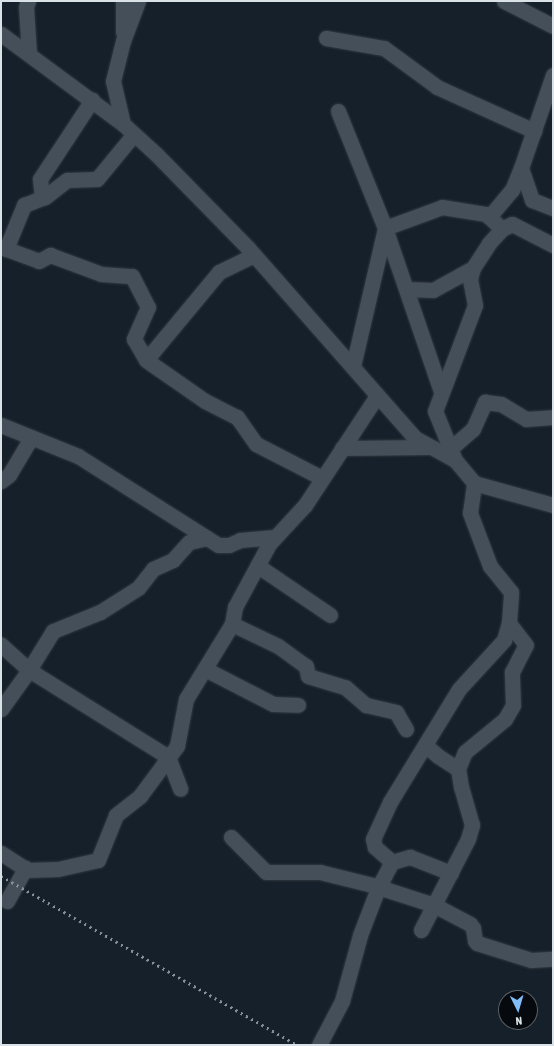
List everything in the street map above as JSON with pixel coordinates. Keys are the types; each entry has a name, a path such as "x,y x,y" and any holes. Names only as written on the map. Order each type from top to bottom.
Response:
{"street":[{"path":"28,1 26,7 29,53"},
{"path":"123,1 123,41"},
{"path":"123,124 113,81 123,41 138,1"},
{"path":"504,1 553,26"},
{"path":"1,34 92,100 123,124 156,154 254,256 353,366 377,396 416,438 453,454"},
{"path":"326,38 384,48 437,87 534,131"},
{"path":"489,217 512,190 553,75"},
{"path":"42,198 40,179 92,100"},
{"path":"338,111 385,228 441,392"},
{"path":"134,134 96,179 67,180 42,198 24,205 4,248 39,261 50,255 101,274 132,276 148,307 134,340 146,360 205,401 237,417 256,444 322,478"},
{"path":"521,168 532,200 553,208"},
{"path":"385,228 442,207 486,214 502,229"},
{"path":"553,245 512,224 502,229 488,242 474,268 470,279 475,305 435,411 453,454 474,483 553,505"},
{"path":"353,366 385,228"},
{"path":"146,360 219,272 254,256"},
{"path":"407,289 433,290 474,268"},
{"path":"1,853 27,870 58,869 83,865 98,860 116,815 140,796 177,746 186,699 232,624 235,608 269,544 304,505 377,396"},
{"path":"453,454 473,429 485,402 501,404 526,419 553,417"},
{"path":"1,425 78,456 218,545 229,545 240,540 275,537"},
{"path":"1,481 9,475 31,438"},
{"path":"342,448 432,446"},
{"path":"392,862 375,847 373,839 390,802 459,689 504,640 509,623 510,592 490,566 470,512 474,483"},
{"path":"1,709 29,670 53,631 100,612 138,588 153,569 172,560 189,542 207,538"},
{"path":"258,566 330,615"},
{"path":"421,930 468,839 472,825 461,787 458,769 465,752 504,719 513,705 512,672 526,645 509,623"},
{"path":"232,624 278,646 306,666 308,676 345,687 366,705 396,712 406,729"},
{"path":"1,645 29,670 168,757 180,789"},
{"path":"205,669 273,704 298,705"},
{"path":"425,745 438,756 458,769"},
{"path":"231,837 266,872 320,872 378,888 434,905 470,924 473,928 475,940 478,943 530,960 553,958"},
{"path":"326,1042 342,1001 360,935 378,888 392,862 410,857 451,873"},
{"path":"7,901 25,868"}],"railway":[{"path":"1,876 297,1045"}]}
